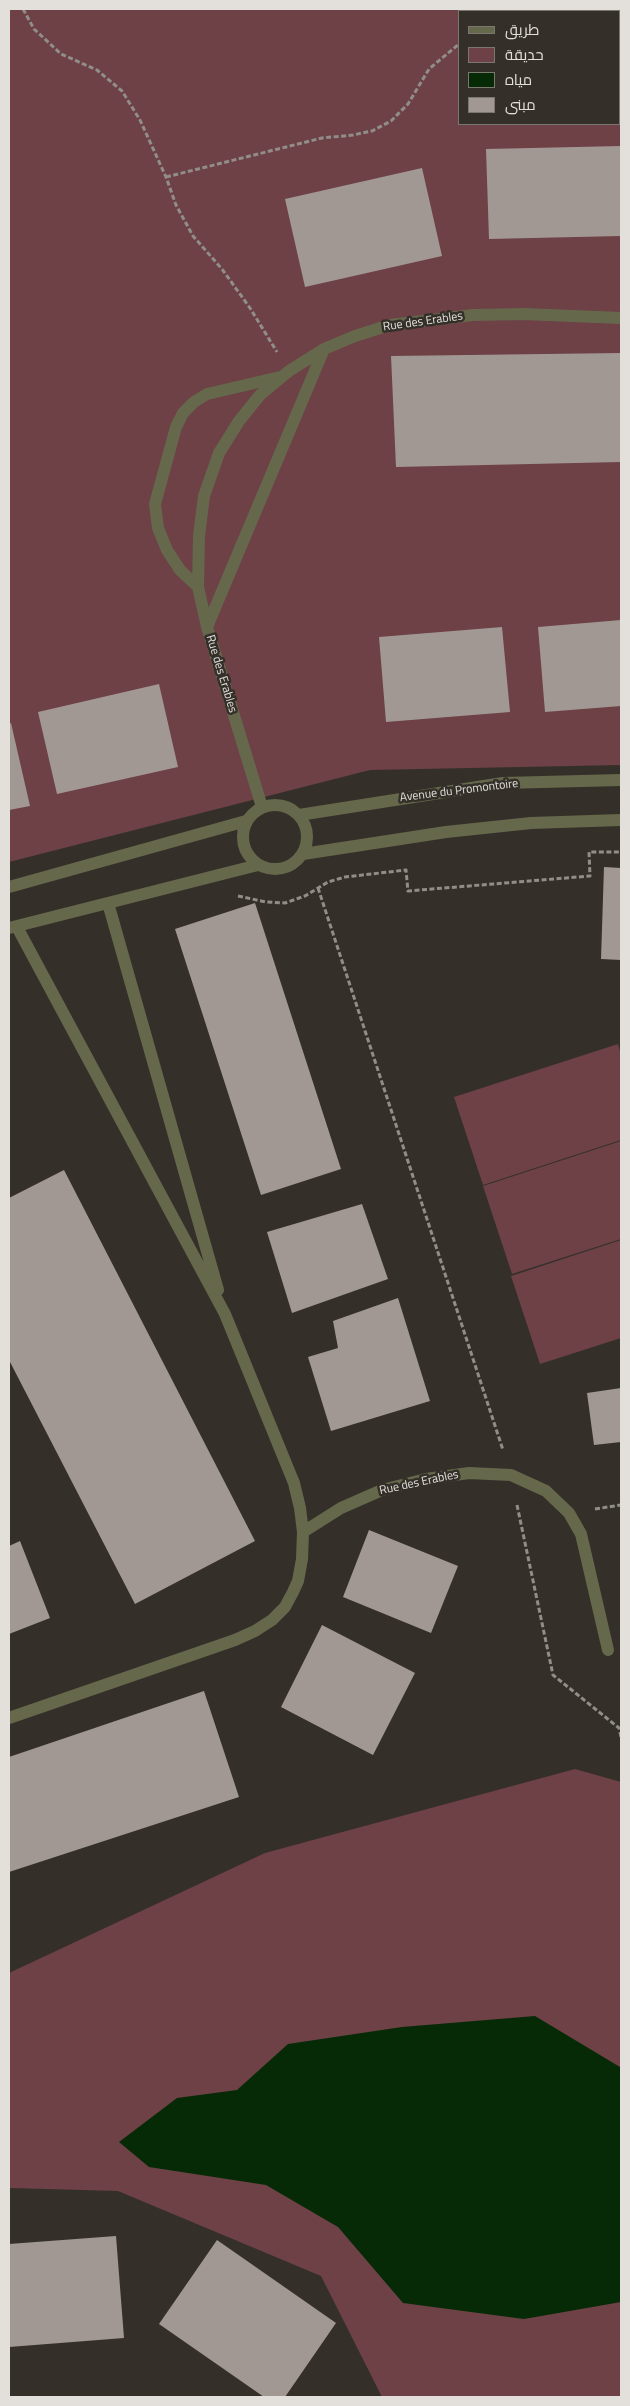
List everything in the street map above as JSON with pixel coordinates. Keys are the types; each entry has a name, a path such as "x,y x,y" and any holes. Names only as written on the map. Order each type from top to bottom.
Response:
{"street":[{"name":"Rue des Erables","path":"262,807 207,626 198,586 199,536 204,496 219,453 239,421 260,395 286,374 324,349 355,336 390,325 434,318 524,314 621,318"},
{"path":"207,626 324,349"},
{"path":"198,586 180,570 167,550 158,528 155,504 176,428 183,414 194,402 207,394 286,374"},
{"name":"Avenue du Promontoire","path":"299,815 503,783 621,780"},
{"path":"225,1314 13,927 258,865 278,870 288,867 303,854 307,844 305,824 299,815 282,805 262,807 253,812 246,821 243,830 245,850 258,865"},
{"path":"303,854 493,827 531,823 621,820"},
{"path":"9,887 246,821"},
{"path":"9,1718 234,1640 264,1625 285,1607 298,1581 303,1532 294,1483 225,1314 108,903"},
{"name":"Rue des Erables","path":"303,1532 341,1508 382,1490 426,1479 469,1473 511,1475 546,1491 569,1513 581,1534 608,1650"}],"path":[{"path":"23,9 34,29 62,54 97,70 122,92 140,120 166,177 176,205 192,236 222,269 245,300 286,374"},
{"path":"166,177 322,138 372,131 391,121 408,104 428,70 458,45"},
{"path":"237,895 266,902 285,903 305,896 318,888 345,877 406,870 408,891 590,876 589,852 621,852"},
{"path":"318,888 511,1475 553,1675 620,1728 621,1737"}],"green space":[{"path":"9,9 621,9 621,765 370,770 9,862"},
{"path":"618,1044 621,1055 621,1140 483,1185 454,1097"},
{"path":"621,1141 621,1239 512,1274 483,1186"},
{"path":"621,1240 621,1338 540,1364 511,1276"},
{"path":"575,1769 621,1782 621,2397 382,2397 321,2276 118,2191 9,2188 9,1973 265,1853"}],"water":[{"path":"535,2016 620,2067 621,2302 524,2319 403,2303 338,2227 266,2185 149,2167 119,2142 177,2098 237,2090 288,2044 402,2027"}],"building":[{"path":"621,146 621,236 489,239 486,149"},
{"path":"422,168 442,256 305,287 285,199"},
{"path":"621,353 621,462 396,467 391,356"},
{"path":"621,620 621,706 545,712 538,627"},
{"path":"502,627 510,712 386,722 379,637"},
{"path":"159,684 178,767 57,794 38,712"},
{"path":"11,723 30,806 9,810 9,724"},
{"path":"604,867 621,868 621,960 601,959"},
{"path":"255,903 341,1169 261,1195 175,929"},
{"path":"64,1170 255,1541 135,1604 9,1360 9,1198"},
{"path":"362,1204 388,1279 292,1313 267,1232"},
{"path":"398,1298 430,1401 331,1431 308,1357 338,1348 333,1321"},
{"path":"621,1388 621,1442 594,1445 587,1393"},
{"path":"369,1530 458,1566 431,1633 343,1597"},
{"path":"20,1541 50,1618 9,1634 9,1546"},
{"path":"322,1625 415,1673 373,1755 281,1707"},
{"path":"204,1691 239,1797 9,1872 9,1757"},
{"path":"116,2236 124,2338 9,2347 9,2244"},
{"path":"217,2240 336,2323 285,2397 264,2397 159,2324"}]}
